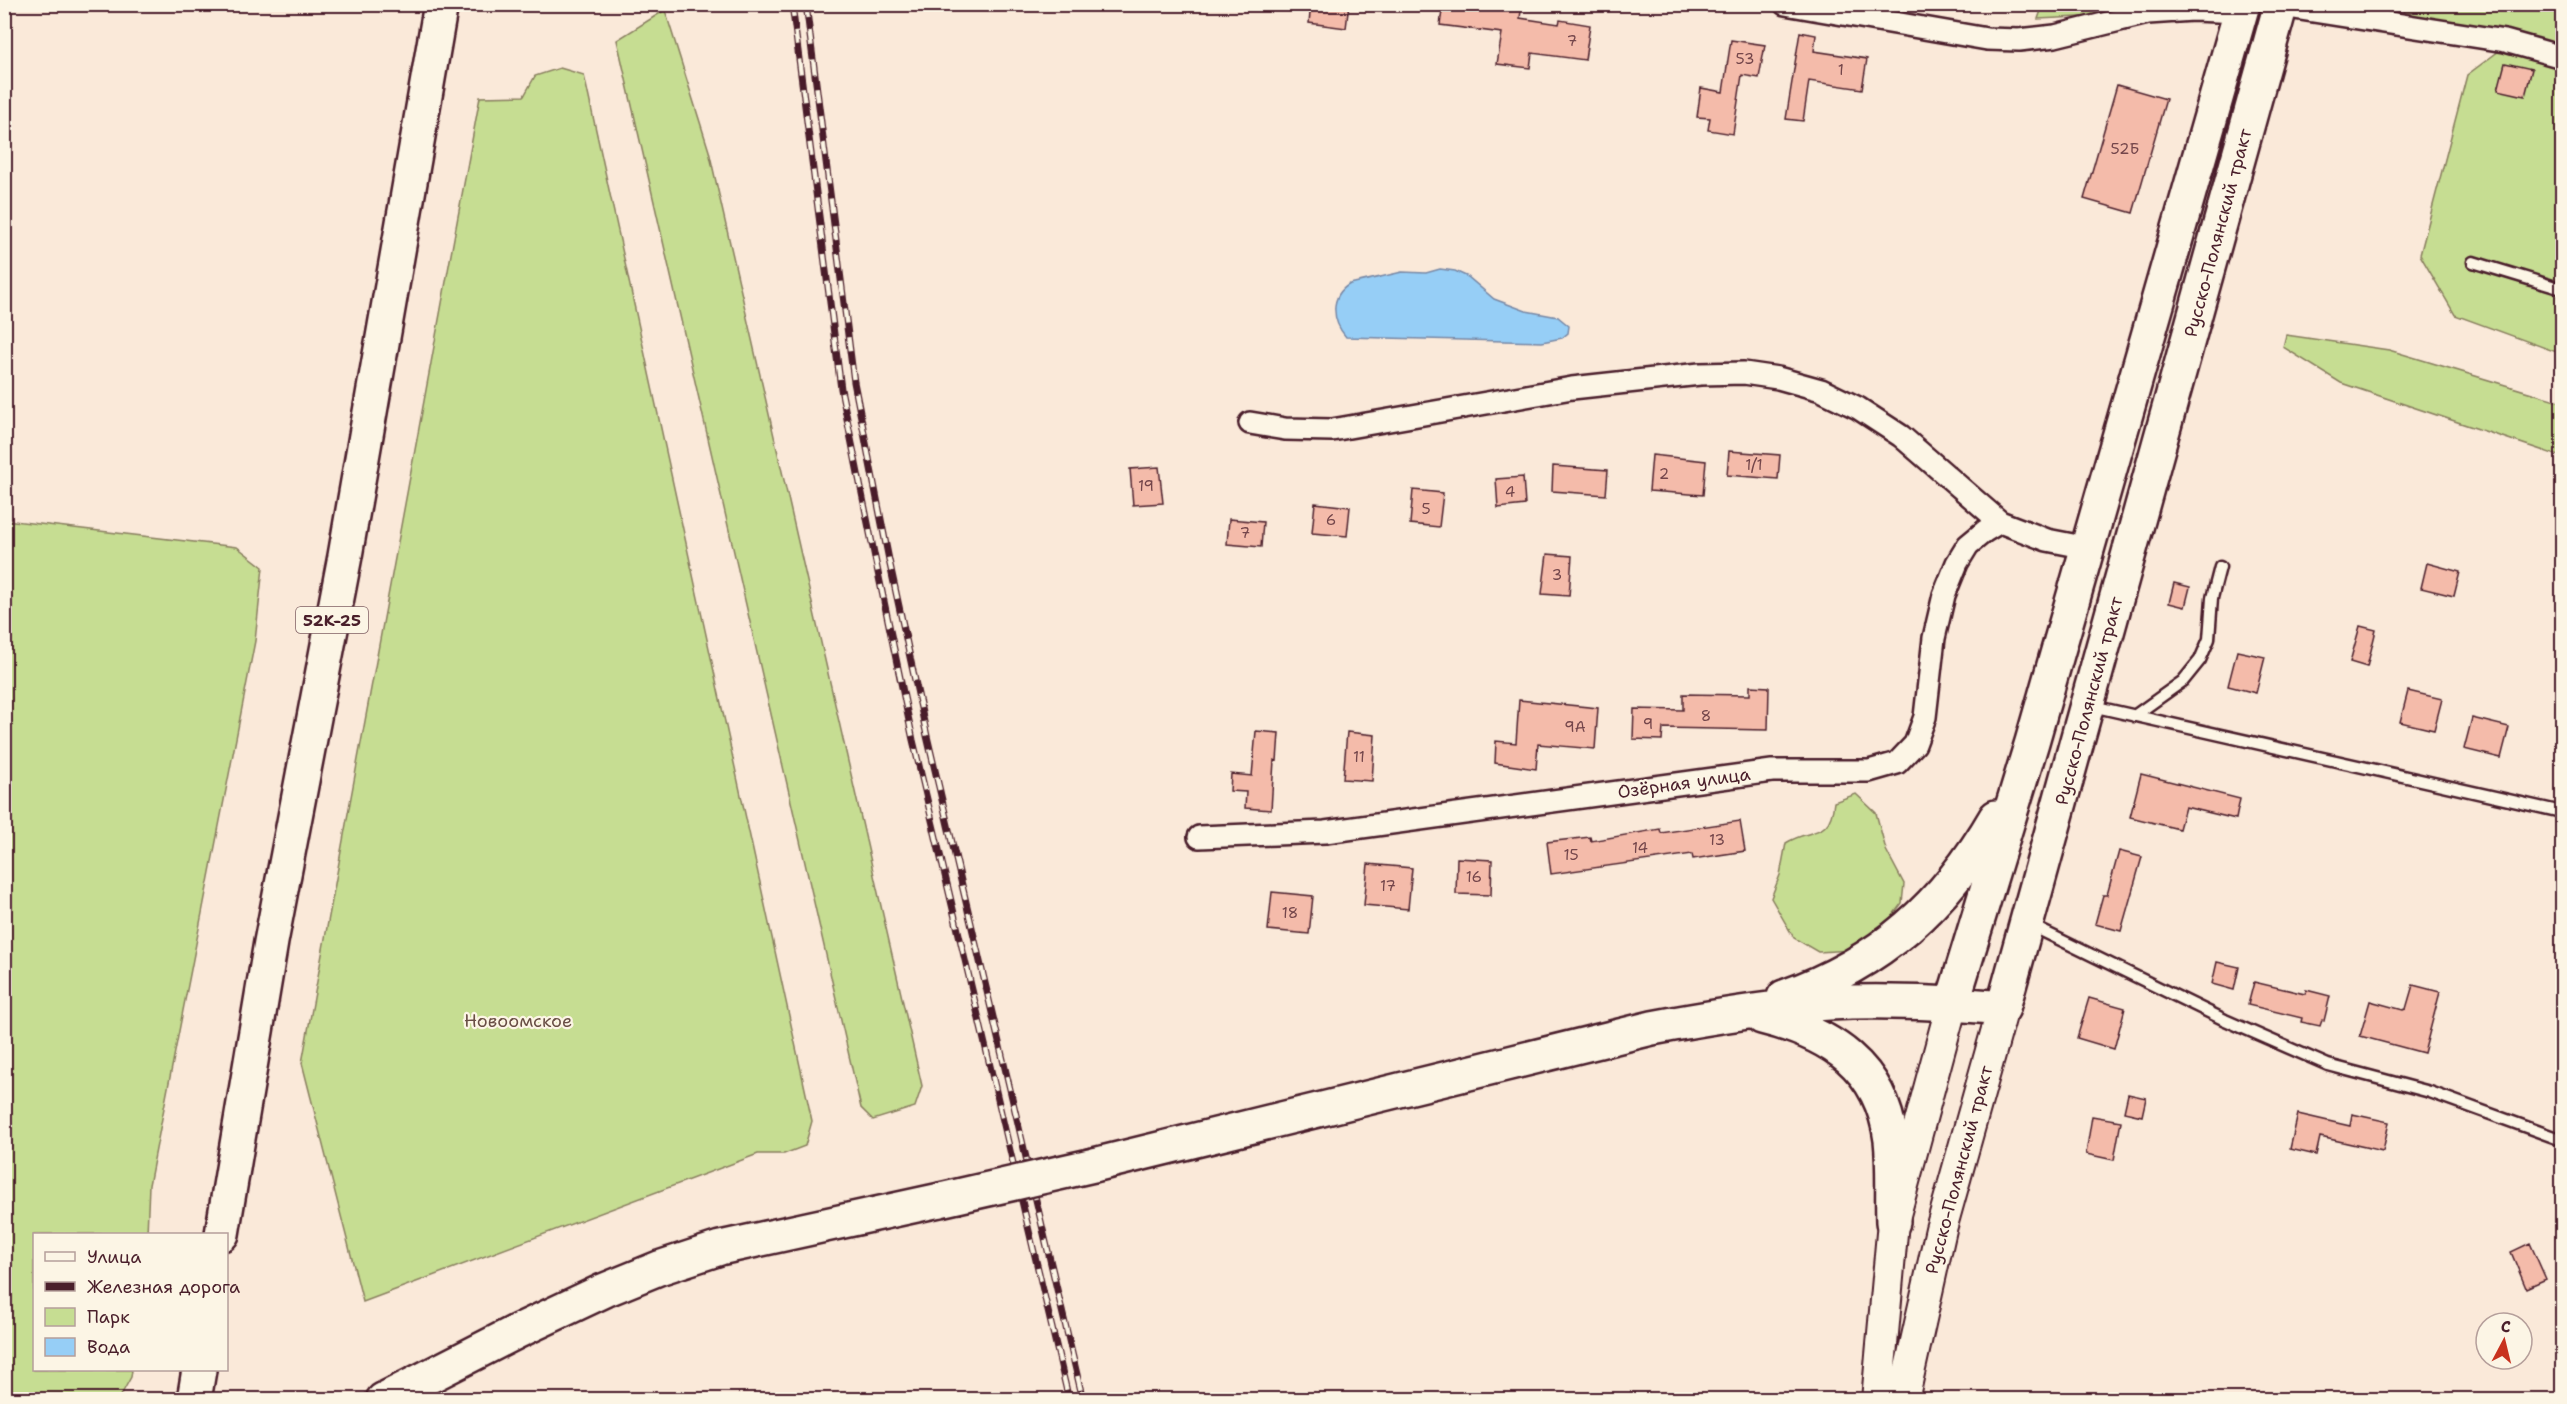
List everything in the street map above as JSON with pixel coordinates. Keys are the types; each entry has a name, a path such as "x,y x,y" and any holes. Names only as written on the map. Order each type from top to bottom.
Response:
{"main road":[{"name":"52К-25","path":"222,1233 271,942 345,556 441,4"},
{"name":"Русско-Полянский тракт","path":"1903,1400 1941,1229 2281,5"},
{"name":"Русско-Полянский тракт","path":"1877,1400 1893,1222 1952,1004 2032,742 2242,8"},
{"path":"1740,1012 1819,985 1881,949 1946,891 1970,860 1995,818 2032,742"},
{"path":"383,1400 518,1331 605,1290 659,1268 720,1248 1094,1165 1652,1028 1740,1012 1830,1003 1952,1004 2003,1008"},
{"path":"1740,1012 1808,1030 1838,1047 1867,1075 1883,1102 1891,1141 1893,1222"},
{"path":"194,1400 199,1371"}],"street":[{"path":"1785,4 1987,39 2019,40 2055,36 2148,13 2242,8"},
{"path":"2281,5 2505,40 2562,57"},
{"path":"1250,423 1285,429 1332,430 1572,388 1700,374 1744,373 1778,378 1821,390 1858,408 1902,436 2000,522 2047,540 2088,548"},
{"name":"Озёрная улица","path":"1199,837 1325,832 1772,771 1869,771 1897,763 1915,744 1925,717 1934,638 1944,595 1957,563 1968,545 2000,522"}],"lane":[{"path":"2473,262 2562,289"},
{"path":"2134,716 2183,681 2200,660 2209,639 2212,598 2220,567"},
{"path":"2088,705 2562,812"},
{"path":"2027,924 2225,1020 2328,1065 2430,1092 2562,1140"}],"green space":[{"path":"2043,5 2103,5 2100,16 2038,19"},
{"path":"2401,5 2562,5 2562,48 2407,17"},
{"path":"665,10 709,151 922,1086 915,1107 873,1120 861,1108 617,40"},
{"path":"2499,51 2562,67 2562,354 2455,315 2420,255 2467,75"},
{"name":"Новоомское","path":"560,68 584,75 812,1121 805,1146 784,1154 758,1154 363,1302 302,1063 480,97 524,96 535,76"},
{"path":"2286,335 2389,350 2562,402 2562,457 2341,383 2283,347"},
{"path":"5,520 237,547 263,567 255,641 149,1185 147,1233 33,1233 33,1371 132,1371 131,1377 119,1399 5,1399"},
{"path":"1856,794 1876,813 1886,850 1904,884 1902,903 1880,932 1853,950 1818,952 1794,938 1771,898 1780,875 1786,843 1824,827 1832,814 1834,802"}],"water":[{"path":"1440,269 1455,271 1468,277 1494,299 1526,311 1558,317 1569,326 1568,333 1562,338 1542,342 1346,337 1341,331 1336,316 1336,302 1343,289 1350,284 1402,272 1426,273"}],"building":[{"path":"1311,4 1349,4 1346,28 1309,23"},
{"path":"1443,4 1522,4 1520,18 1559,24 1560,20 1590,25 1585,60 1532,53 1530,68 1497,64 1502,33 1440,25"},
{"path":"1800,32 1816,35 1814,51 1867,59 1862,89 1809,81 1803,121 1786,119"},
{"path":"1731,40 1765,45 1759,78 1742,75 1733,134 1708,130 1710,118 1697,117 1701,88 1723,92"},
{"path":"2505,63 2532,69 2525,96 2498,90"},
{"path":"2117,85 2166,99 2133,213 2084,199"},
{"path":"1729,451 1780,455 1778,479 1727,475"},
{"path":"1652,455 1706,461 1703,495 1649,491"},
{"path":"1553,466 1608,470 1606,495 1552,491"},
{"path":"1159,467 1163,503 1133,505 1130,469"},
{"path":"1523,477 1525,505 1498,508 1496,479"},
{"path":"1413,490 1443,493 1439,527 1410,524"},
{"path":"1315,503 1350,507 1347,536 1312,533"},
{"path":"1229,519 1263,522 1261,547 1227,544"},
{"path":"1547,554 1572,556 1569,596 1542,594"},
{"path":"2427,563 2460,572 2454,596 2421,588"},
{"path":"2174,583 2190,587 2185,607 2169,603"},
{"path":"2360,626 2376,630 2367,667 2350,662"},
{"path":"2237,651 2265,657 2256,693 2228,686"},
{"path":"1750,686 1769,687 1768,730 1663,728 1662,740 1633,739 1634,709 1683,710 1683,694 1750,695"},
{"path":"2408,691 2442,699 2434,730 2400,722"},
{"path":"1519,700 1598,708 1595,749 1538,744 1536,769 1495,763 1496,741 1516,743"},
{"path":"2472,718 2509,727 2501,758 2464,749"},
{"path":"1256,731 1279,733 1277,761 1274,760 1271,810 1245,808 1246,792 1230,791 1231,774 1252,776"},
{"path":"1347,732 1375,735 1372,781 1343,779"},
{"path":"2141,774 2240,799 2236,819 2185,807 2179,829 2130,817"},
{"path":"1740,821 1745,851 1693,859 1692,854 1551,874 1547,842 1590,837 1591,841 1660,829 1661,833"},
{"path":"2119,851 2142,857 2121,931 2095,924 2103,895 2107,895"},
{"path":"1457,858 1492,860 1491,895 1456,894"},
{"path":"1368,864 1412,868 1408,909 1364,905"},
{"path":"1272,892 1313,896 1309,934 1268,930"},
{"path":"2217,962 2239,967 2234,990 2212,984"},
{"path":"2254,982 2305,994 2306,990 2330,996 2324,1021 2322,1020 2320,1026 2301,1022 2302,1018 2248,1005"},
{"path":"2413,985 2440,992 2424,1053 2360,1036 2370,1001 2406,1009"},
{"path":"2089,998 2125,1008 2114,1049 2077,1038"},
{"path":"2128,1094 2146,1098 2142,1116 2124,1112"},
{"path":"2298,1114 2350,1126 2352,1114 2389,1122 2383,1151 2320,1137 2316,1155 2290,1149"},
{"path":"2092,1116 2121,1121 2114,1160 2086,1154"},
{"path":"2530,1243 2546,1279 2526,1288 2511,1252"}],"railway":[{"path":"792,4 841,389 913,740 1069,1400"},
{"path":"806,4 854,382 889,560 927,736 1083,1400"}]}
